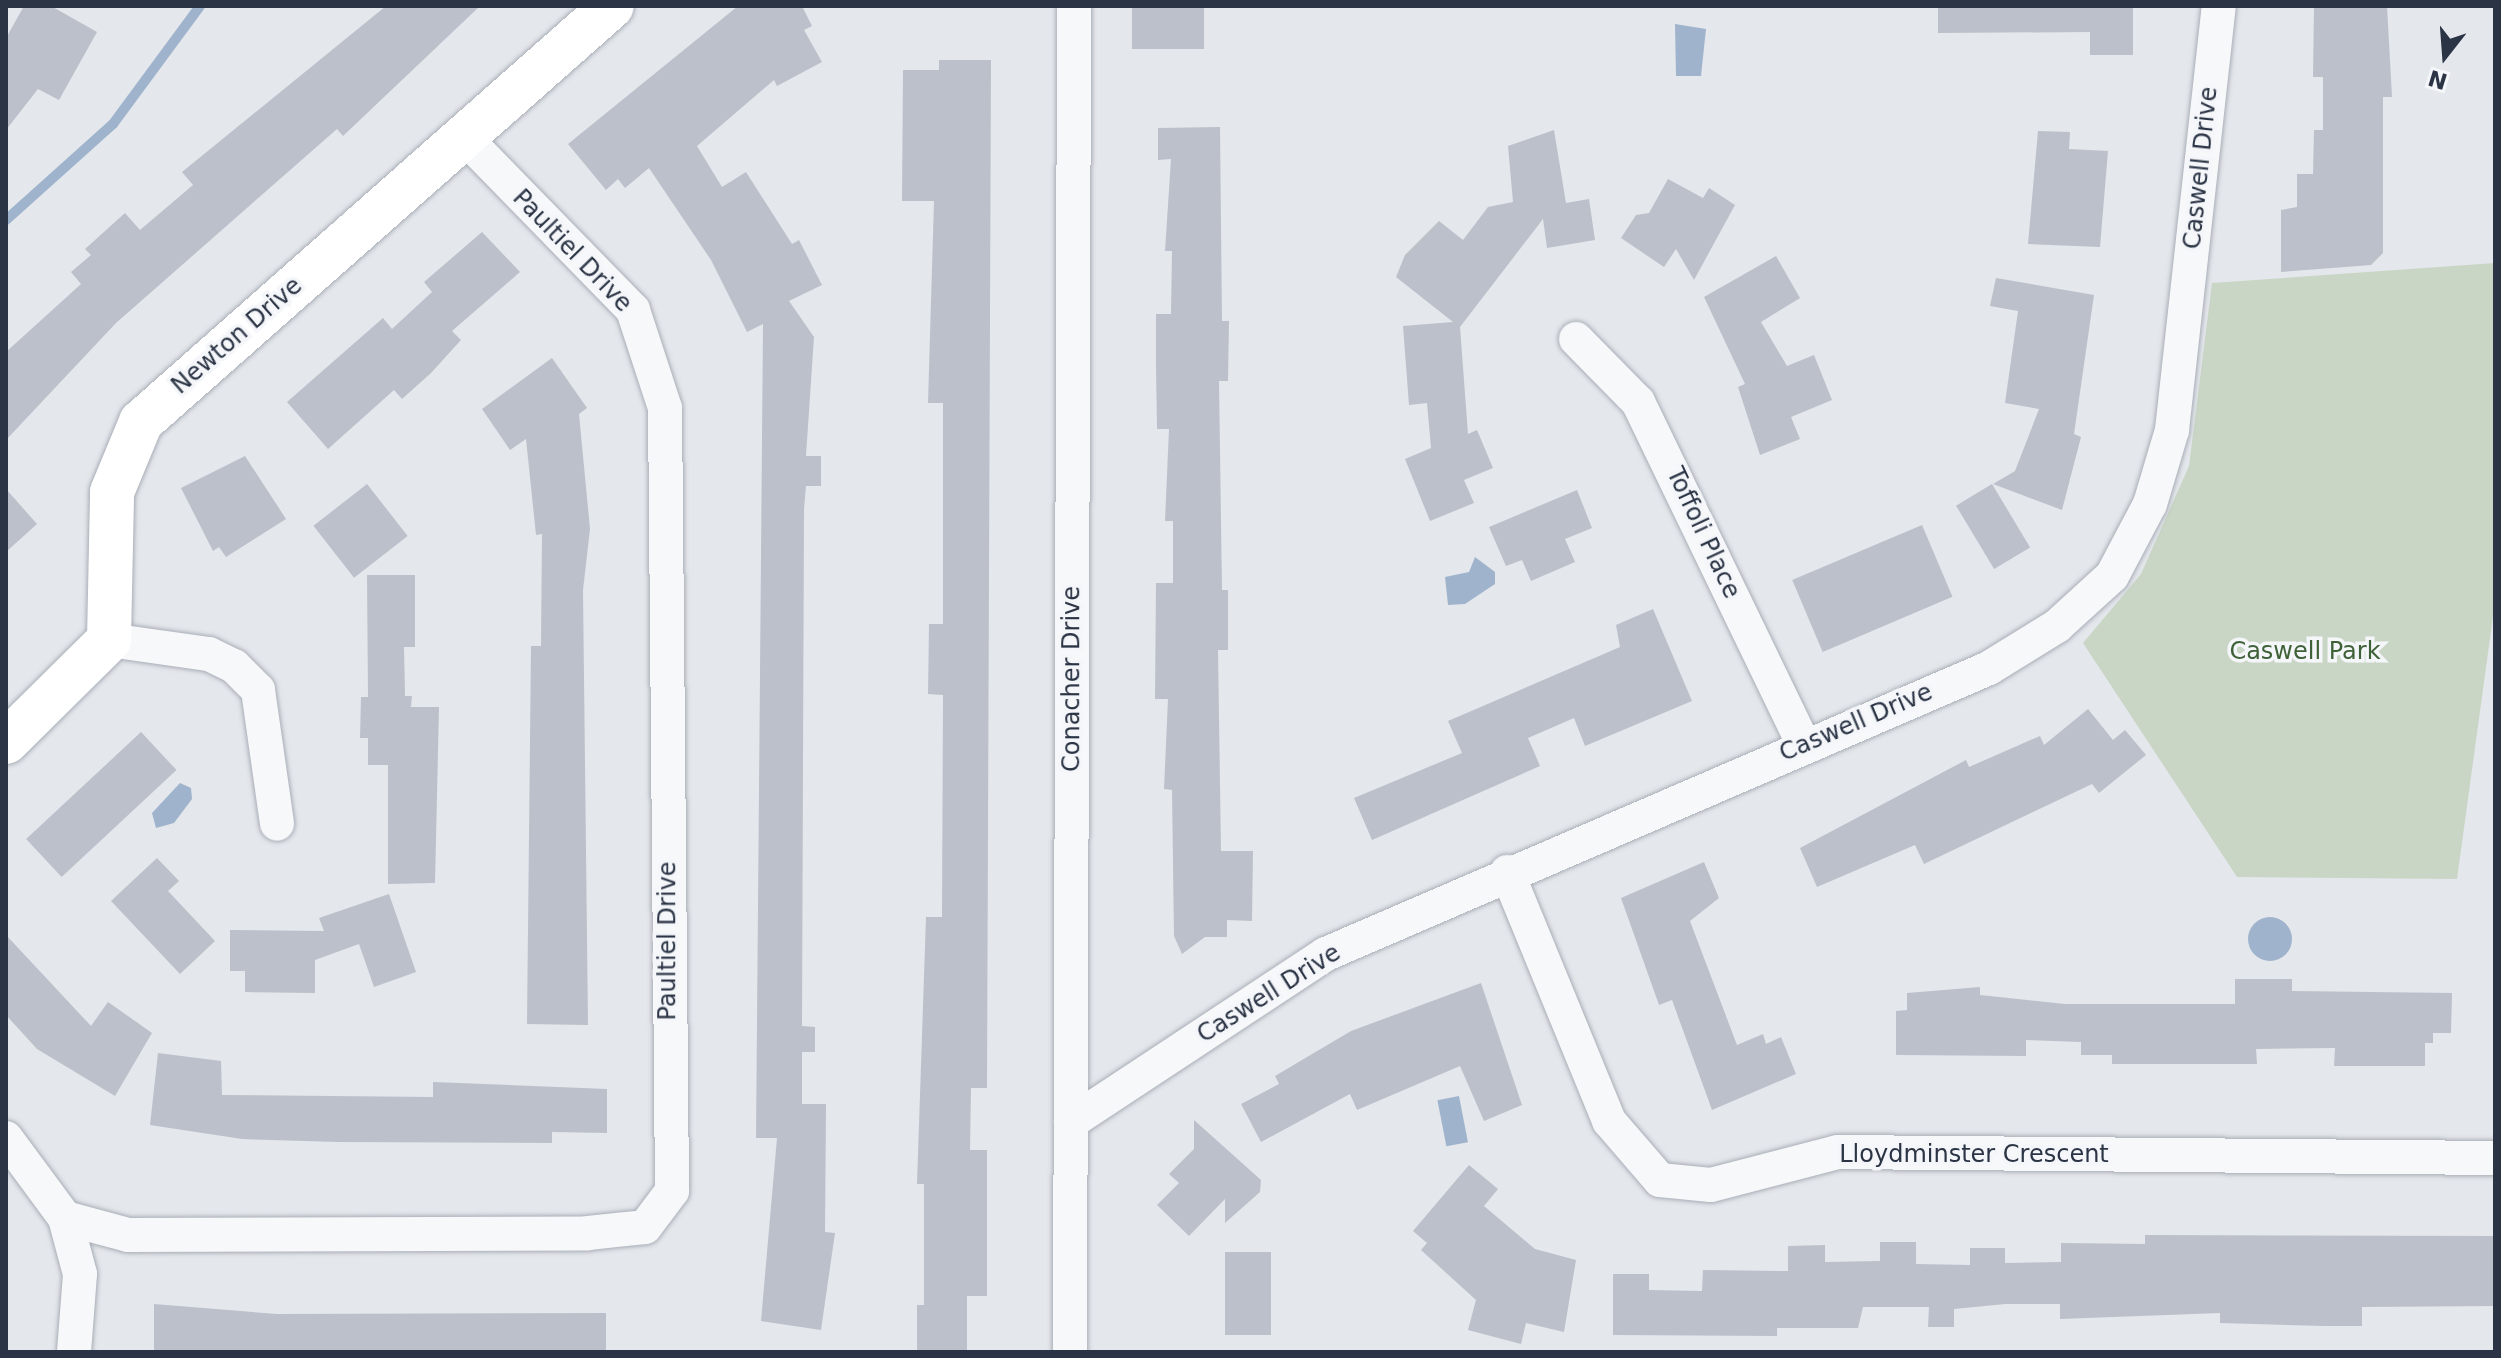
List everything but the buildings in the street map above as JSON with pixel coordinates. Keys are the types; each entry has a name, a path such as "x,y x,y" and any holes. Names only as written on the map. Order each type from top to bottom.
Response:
{"street":[{"name":"Newton Drive","path":"109,640 112,492 141,422 612,6"},
{"name":"Conacher Drive","path":"1070,1352 1074,6"},
{"name":"Caswell Drive","path":"1071,1122 1326,954 1803,744 1989,668 2057,626 2112,576 2150,504 2172,430 2219,6"},
{"name":"Paultiel Drive","path":"65,1218 128,1235 588,1233 645,1227 672,1191 665,408 633,310 463,136"},
{"name":"Toffoli Place","path":"1576,339 1638,402 1803,744"},
{"path":"6,742 109,640 209,654 234,666 258,690 277,824"},
{"name":"Lloydminster Crescent","path":"1507,872 1609,1121 1660,1180 1711,1185 1838,1152 2495,1158"},
{"path":"6,1138 65,1218 80,1274 74,1352"}],"green space":[{"name":"Caswell Park","path":"2495,263 2495,602 2457,879 2237,877 2083,643 2141,574 2189,466 2212,283"}],"water":[{"path":"1675,24 1706,29 1701,76 1676,76"},
{"path":"1475,557 1495,572 1495,584 1465,604 1448,605 1445,577 1469,572"},
{"path":"180,783 191,788 192,799 174,823 156,828 152,813"},
{"path":"2270,917 2286,923 2292,939 2286,955 2270,961 2254,955 2248,939 2254,923"},
{"path":"1459,1096 1468,1142 1446,1146 1437,1100"}],"waterway":[{"path":"6,220 113,124 200,6"}]}
